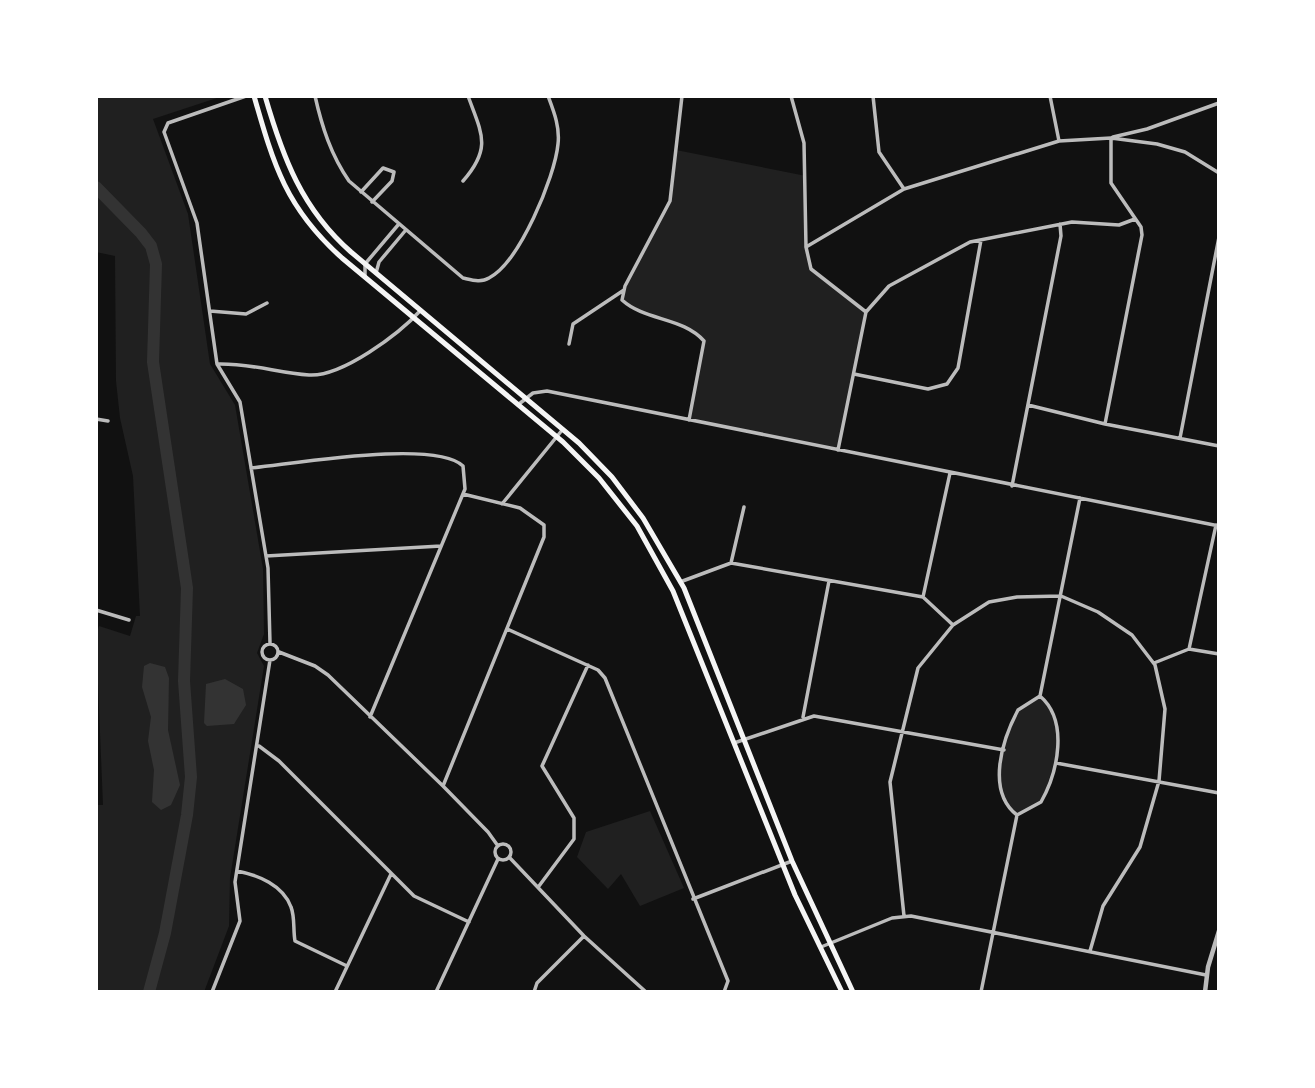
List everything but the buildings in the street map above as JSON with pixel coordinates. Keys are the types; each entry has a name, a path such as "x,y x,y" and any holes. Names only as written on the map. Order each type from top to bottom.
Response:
{"main road":[{"path":"254,96 269,153 293,201 327,244 556,436 608,488 654,555 677,599 783,865 842,992"},
{"path":"265,96 282,155 298,190 330,233 563,429 629,499 658,540 680,582 792,861 853,992"}],"street":[{"path":"246,96 169,123 163,132 198,223 217,364 240,402 266,556 270,595 270,643 262,652 263,657 270,660"},
{"path":"315,96 322,126 337,164 361,192 463,278 480,281 492,278 520,243 547,190 558,142 558,122 548,96"},
{"path":"463,181 480,162 482,143 468,96"},
{"path":"682,96 670,201 624,290 622,300 631,308 695,330 704,341 689,420"},
{"path":"792,96 804,143 806,247 811,269 866,312"},
{"path":"873,96 879,152 904,189"},
{"path":"1050,96 1059,141"},
{"path":"806,247 904,189 1059,141 1111,138 1147,129 1219,103"},
{"path":"1111,138 1173,147 1219,173"},
{"path":"1105,424 1142,235 1135,219 1111,183 1111,138"},
{"path":"361,192 383,168 394,172 392,181 372,203"},
{"path":"838,450 866,312 889,286 970,242 1060,224 1119,225 1135,219"},
{"path":"1012,486 1028,405 1031,375 1061,236 1060,224"},
{"path":"365,276 365,264 398,225"},
{"path":"376,273 379,262 405,231"},
{"path":"1180,439 1219,237"},
{"path":"854,374 928,389 947,384 958,368 981,240"},
{"path":"569,344 573,324 624,290"},
{"path":"210,311 246,314 267,303"},
{"path":"217,364 263,366 310,375 338,370 415,317 421,310"},
{"path":"519,404 538,391 547,391 1217,526 1189,649"},
{"path":"1028,405 1105,424 1219,446"},
{"path":"96,419 108,421"},
{"path":"502,503 563,429"},
{"path":"251,468 419,453 459,462 463,466 464,491 370,718"},
{"path":"923,597 950,473"},
{"path":"443,786 544,537 544,525 520,508 464,491"},
{"path":"1017,815 1007,807 1001,795 999,781 1004,750 1017,710 1040,696 1080,498"},
{"path":"731,563 744,507"},
{"path":"266,556 441,546"},
{"path":"680,582 731,563 923,597 953,625"},
{"path":"803,718 829,581"},
{"path":"904,916 890,782 900,732 918,668 953,625 989,602 1017,597 1061,596 1098,612 1132,635 1154,663 1165,709 1159,781 1140,847 1103,906 1090,950"},
{"path":"96,610 129,621"},
{"path":"507,629 588,666 605,678 728,981 726,991"},
{"path":"270,643 276,645 279,652 315,666 327,675 443,786 498,846 509,847 509,857 584,936 646,992"},
{"path":"1154,663 1189,649 1219,654"},
{"path":"212,992 240,921 235,882 249,789 259,746 270,660 279,652"},
{"path":"539,886 574,841 574,818 542,766 588,666"},
{"path":"981,992 1017,815 1041,802 1055,763 1056,718 1052,706 1040,696"},
{"path":"734,743 814,716 1004,750"},
{"path":"259,746 279,761 414,896 469,922"},
{"path":"1055,763 1219,793"},
{"path":"436,992 498,859 495,852 498,846"},
{"path":"498,859 509,857"},
{"path":"693,899 792,861"},
{"path":"237,871 266,879 285,898 291,907 296,941 347,966"},
{"path":"335,992 391,874"},
{"path":"820,948 892,918 904,916 1090,950 1206,975"},
{"path":"1205,992 1206,975 1219,932"},
{"path":"534,992 537,983 584,936"}],"shaded area":[{"path":"96,96 223,96 153,119 188,214 210,364 235,405 263,569 264,634 257,653 264,666 230,878 229,926 204,992 96,992 96,805 103,805 96,635 99,626 130,636 136,616 140,616 133,476 120,418 116,381 115,256 96,252"},
{"path":"676,150 806,176 806,247 811,268 866,312 838,450 689,420 704,341 686,327 642,312 622,300 625,286 670,201"},
{"path":"150,663 165,667 169,678 168,730 180,785 171,805 161,810 152,802 154,770 148,741 151,717 142,687 144,666"},
{"path":"225,679 243,689 246,705 234,724 207,726 204,723 206,684"},
{"path":"1040,696 1050,707 1055,719 1057,747 1041,802 1017,815 1007,805 1002,793 999,779 1002,750 1018,710"},
{"path":"650,811 684,888 640,906 621,874 608,889 577,857 586,832"}],"waterway":[{"path":"96,187 141,233 151,246 156,264 153,362 187,588 184,681 191,777 187,815 165,933 149,992"}]}
